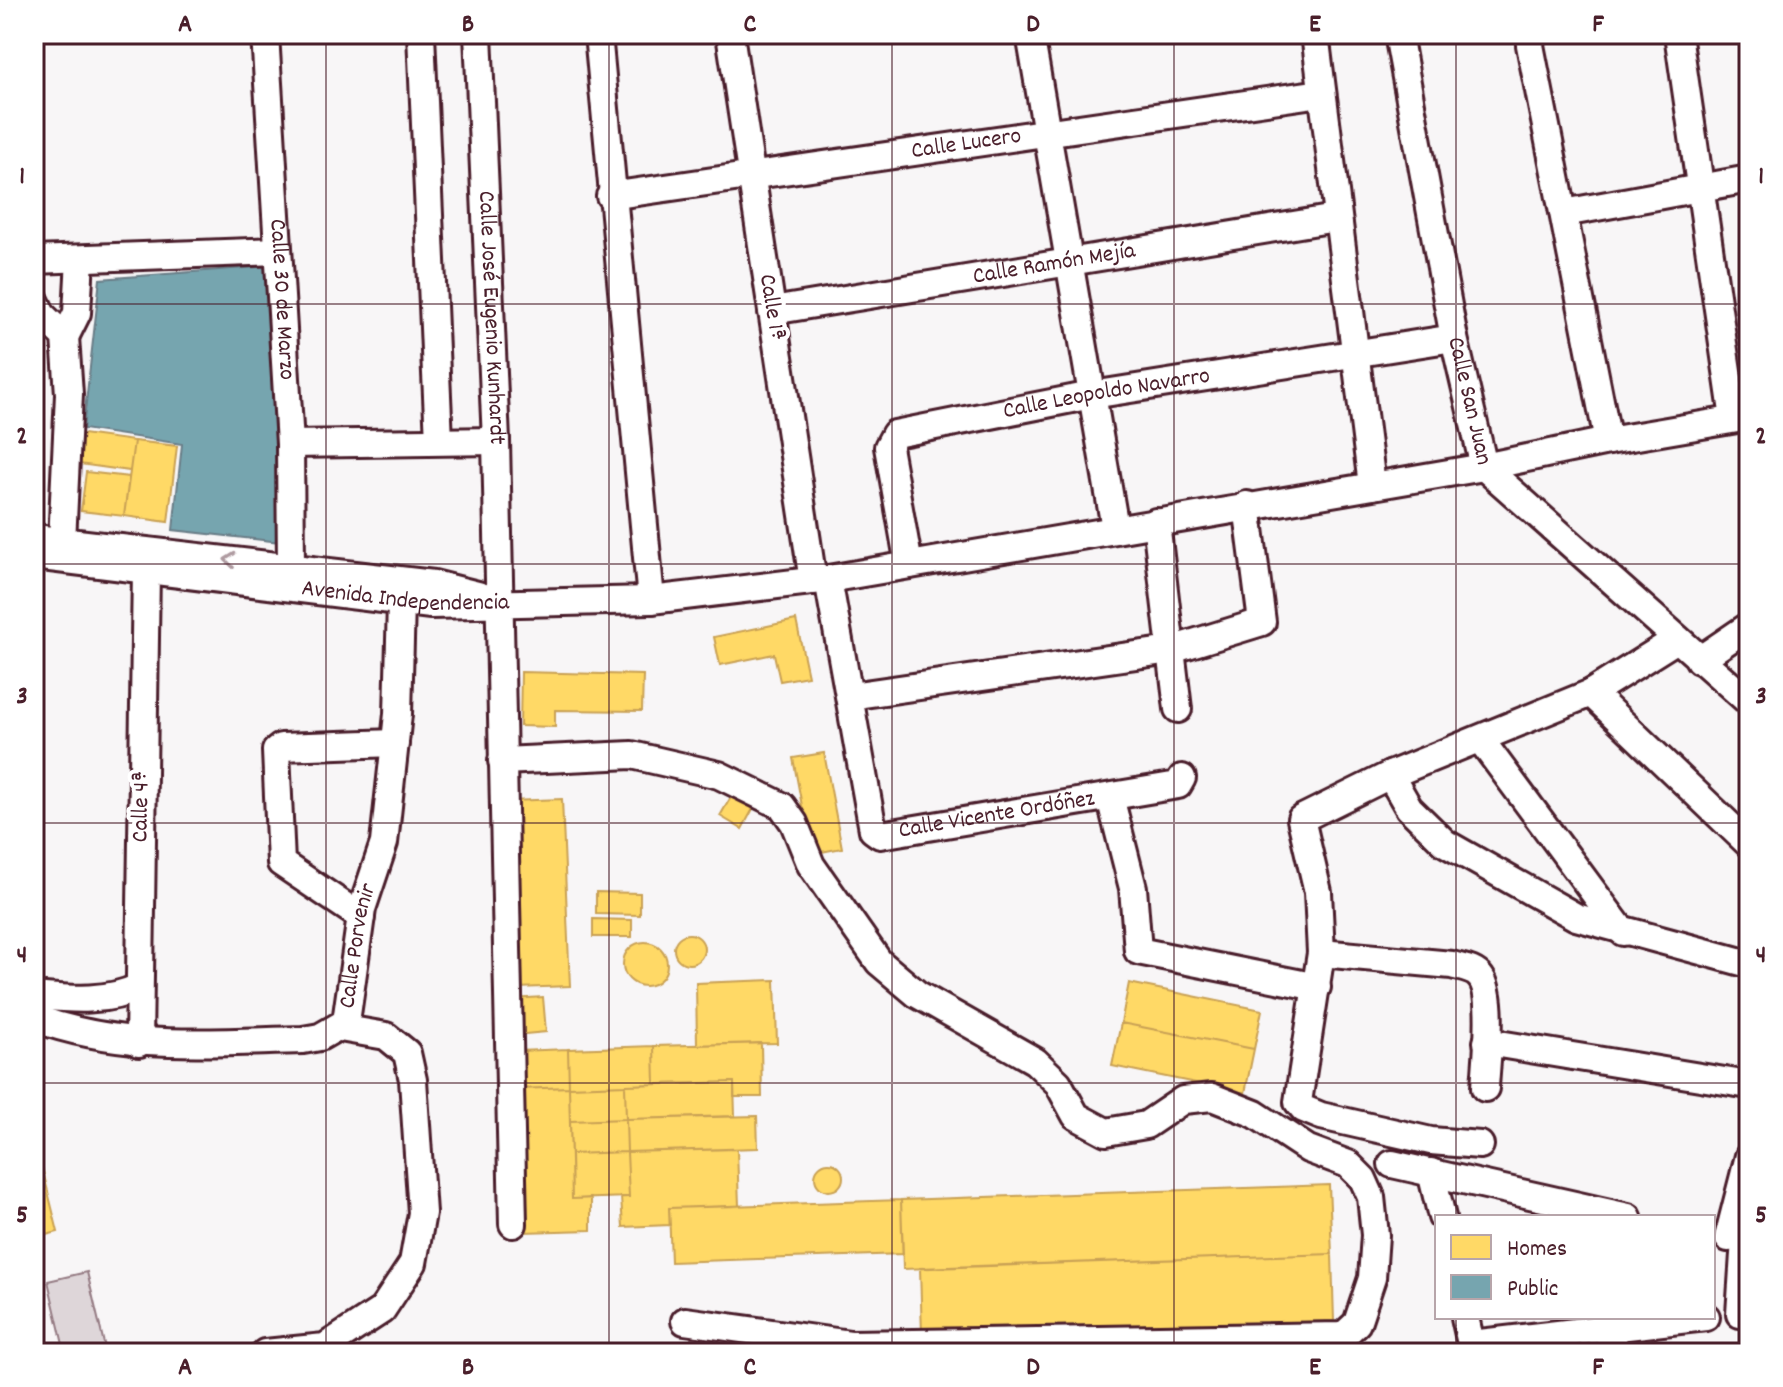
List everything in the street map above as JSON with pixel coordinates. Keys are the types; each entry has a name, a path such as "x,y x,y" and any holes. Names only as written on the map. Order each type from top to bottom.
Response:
{"street":[{"name":"Calle 30 de Marzo","path":"265,34 290,444 291,567"},
{"path":"421,34 439,441"},
{"name":"Calle José Eugenio Kunhardt","path":"478,34 501,601 513,1224"},
{"path":"598,34 610,196 651,600"},
{"name":"Calle 1ª","path":"730,34 772,311 821,580"},
{"path":"1030,34 1115,528"},
{"path":"1315,34 1372,485"},
{"name":"Calle San Juan","path":"1398,34 1454,338 1484,467 1749,702"},
{"path":"1532,34 1530,45 1608,441"},
{"path":"501,601 651,600 821,580 1484,467 1608,441 1742,418 1678,34"},
{"name":"Calle Lucero","path":"610,196 1048,130 1321,93"},
{"path":"1564,213 1749,179"},
{"name":"Calle Ramón Mejía","path":"772,311 1336,218"},
{"path":"34,260 278,251"},
{"path":"62,542 69,394 65,337 77,313 80,259"},
{"path":"34,298 42,315 65,337"},
{"name":"Calle Leopoldo Navarro","path":"909,565 889,440 895,434 1092,395 1354,351 1454,338"},
{"path":"290,444 496,441"},
{"path":"850,696 1171,650 1262,622 1247,505"},
{"path":"1156,522 1178,709"},
{"name":"Avenida Independencia","path":"34,538 434,584 501,601"},
{"name":"Avenida Independencia","path":"34,556 401,603 431,605 501,601"},
{"name":"Calle 4ª","path":"139,1043 146,570"},
{"name":"Calle Vicente Ordóñez","path":"821,580 850,696 873,830 880,835 888,837 1178,785 1182,778"},
{"name":"Calle Porvenir","path":"34,1018 85,1035 139,1043 303,1040 340,1028 349,1015 361,917 383,847 395,743 401,603"},
{"path":"1699,660 1749,626"},
{"path":"1480,1145 1431,1141 1304,1109 1298,1102 1297,1085 1321,953 1318,892 1301,819 1390,775 1591,693 1677,639"},
{"path":"1591,693 1749,844"},
{"path":"1480,739 1623,932"},
{"path":"361,917 281,863 276,751 281,747 395,743"},
{"path":"502,761 632,755 719,775 782,806 794,823 811,865 879,962 917,994 1035,1061 1058,1083 1076,1116 1106,1132 1146,1125 1183,1100 1212,1097 1255,1114 1308,1149 1348,1164 1363,1179 1371,1197 1375,1235 1372,1278 1357,1323 1343,1336 849,1348 685,1321"},
{"path":"1390,775 1409,808 1445,843 1576,917 1749,964"},
{"path":"1110,797 1133,888 1138,951 1317,987"},
{"path":"1321,953 1469,969 1481,978 1487,995 1485,1088"},
{"path":"34,996 104,998 121,996 139,987"},
{"path":"265,1353 325,1347 382,1310 413,1263 422,1213 413,1080 407,1053 386,1036 340,1028"},
{"path":"1487,1042 1749,1085"},
{"path":"1715,1316 1745,1315 1734,1238 1749,1156"},
{"path":"1392,1164 1612,1215"},
{"path":"1431,1172 1442,1215"},
{"path":"1465,1319 1472,1348 1608,1322 1667,1319"},
{"path":"1608,1322 1616,1353"}],"shaded area":[{"path":"87,1272 105,1348 65,1353 48,1281"},
{"path":"34,1290 49,1353 34,1353"}],"building: Homes":[{"path":"83,434 134,441 130,471 79,464"},
{"path":"134,441 177,446 168,522 124,516"},
{"path":"236,448 258,463 264,483 262,497 254,508 243,516 222,518 204,508 196,497 194,476 204,458 215,450"},
{"path":"86,472 129,477 124,516 81,511"},
{"path":"796,620 808,676 780,681 774,654 720,665 714,637"},
{"path":"521,672 643,675 642,711 555,710 555,727 520,726"},
{"path":"824,753 842,848 811,854 793,758"},
{"path":"732,795 754,807 742,829 720,816"},
{"path":"562,799 570,986 517,988 509,801"},
{"path":"596,892 640,893 640,915 596,914"},
{"path":"593,919 632,920 632,937 593,937"},
{"path":"689,934 700,938 704,949 700,960 689,964 678,960 674,949 678,938"},
{"path":"645,942 661,948 667,964 661,980 645,986 629,980 623,964 629,948"},
{"path":"775,980 777,1043 697,1045 696,983"},
{"path":"1129,983 1262,1010 1254,1049 1121,1023"},
{"path":"543,997 546,1032 515,1035 513,999"},
{"path":"1121,1023 1254,1049 1245,1093 1112,1066"},
{"path":"761,1043 762,1097 734,1097 734,1082 655,1084 654,1046"},
{"path":"654,1046 655,1084 569,1087 568,1049"},
{"path":"568,1049 569,1087 519,1089 518,1051"},
{"path":"734,1082 735,1116 626,1119 625,1085"},
{"path":"625,1085 626,1119 570,1121 569,1087"},
{"path":"569,1087 572,1199 591,1198 591,1230 523,1232 519,1089"},
{"path":"757,1116 758,1148 627,1152 626,1119"},
{"path":"626,1119 627,1152 571,1154 570,1121"},
{"path":"34,1135 58,1232 34,1238"},
{"path":"737,1149 739,1206 669,1208 670,1225 623,1227 621,1197 629,1197 627,1152"},
{"path":"627,1152 629,1197 572,1199 571,1154"},
{"path":"829,1163 839,1167 843,1177 839,1187 829,1191 819,1187 815,1177 819,1167"},
{"path":"1329,1185 1332,1254 903,1269 901,1200"},
{"path":"901,1200 903,1254 671,1262 669,1208"},
{"path":"1332,1254 1334,1321 922,1335 920,1268"}],"building: Public":[{"path":"273,266 290,543 173,530 182,444 83,429 100,279"}]}
